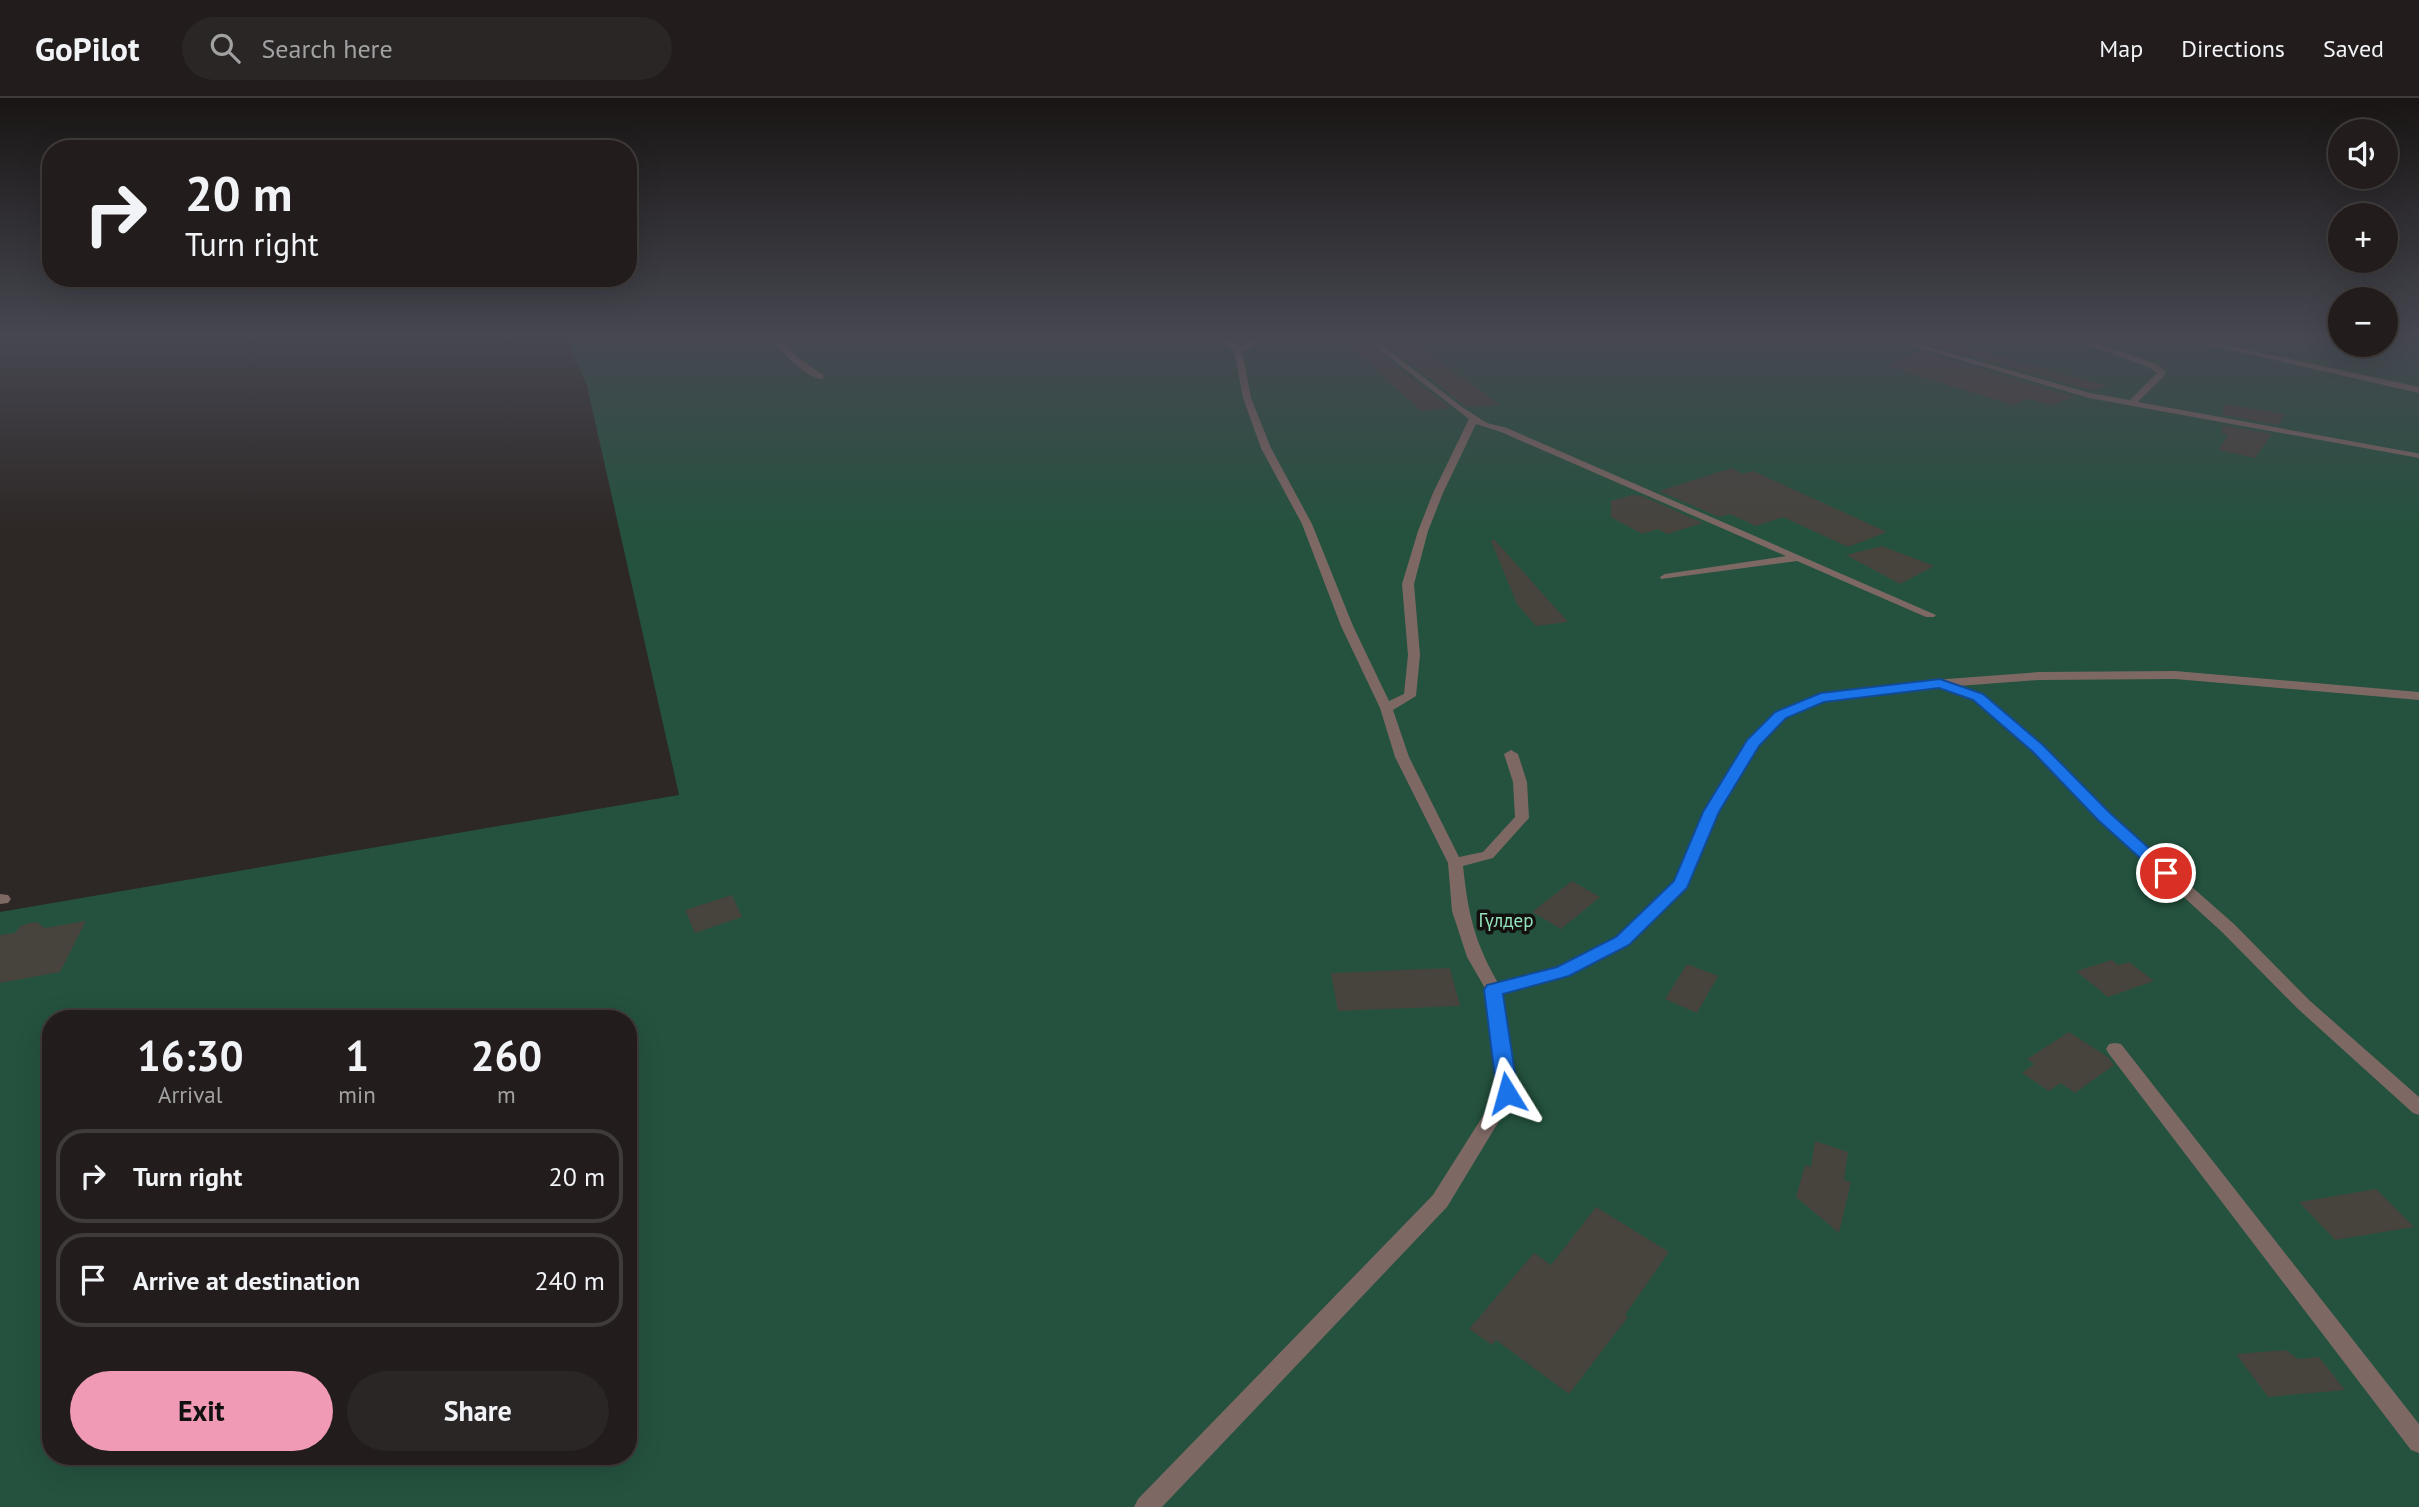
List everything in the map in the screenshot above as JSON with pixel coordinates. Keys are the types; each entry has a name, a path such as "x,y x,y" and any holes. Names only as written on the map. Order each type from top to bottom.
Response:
{"street":[{"path":"1146,1507 1440,1201 1507,1093 1493,990 1475,957 1460,911 1455,863 1402,757 1387,708 1347,626 1307,524 1266,447 1248,401"},
{"path":"1448,401 1474,419 1930,615"},
{"path":"2120,401 2416,456"},
{"path":"1387,708 1410,696 1415,655 1408,584 1423,531 1438,493 1474,419"},
{"path":"1665,577 1798,558"},
{"path":"1493,990 1562,972 1623,941 1681,884 1711,812 1753,743 1781,715 1821,698 1940,683 2039,676 2175,675 2419,696"},
{"path":"1940,683 1978,697 2038,748 2104,817 2228,928 2303,1004 2419,1108"},
{"path":"1455,863 1488,855 1522,818 1520,782 1511,754"},
{"path":"2115,1049 2419,1442"}],"green space":[{"name":"Гүлдер","path":"590,401 2419,401 2419,1507 0,1507 0,912 679,795"}],"building":[{"path":"1410,401 1442,401 1451,408 1421,411"},
{"path":"1459,401 1494,401 1500,405 1467,407"},
{"path":"1999,401 2024,401 2013,405"},
{"path":"2035,401 2064,401 2051,405"},
{"path":"2224,404 2285,414 2278,425 2223,415"},
{"path":"2222,425 2272,434 2255,458 2218,450 2228,435 2222,433"},
{"path":"1732,468 1742,474 1753,471 1887,532 1848,547 1783,517 1756,526 1730,514 1719,517 1659,491"},
{"path":"1633,495 1642,496 1703,523 1667,534 1658,529 1642,534 1611,517 1611,501"},
{"path":"1494,539 1568,622 1536,626 1517,604 1491,541"},
{"path":"1882,546 1934,566 1900,584 1846,555"},
{"path":"1572,881 1600,897 1561,929 1532,912"},
{"path":"732,895 742,917 695,933 685,910"},
{"path":"86,921 60,972 0,983 0,935 15,933 19,927 29,923 37,922 45,928"},
{"path":"2112,960 2118,965 2129,962 2154,981 2108,997 2076,971"},
{"path":"1687,964 1718,976 1697,1013 1665,999"},
{"path":"1450,968 1460,1006 1338,1011 1331,973"},
{"path":"2069,1032 2108,1057 2114,1065 2075,1093 2061,1083 2049,1091 2022,1073 2034,1064 2027,1059"},
{"path":"1815,1141 1848,1152 1844,1180 1851,1182 1839,1233 1796,1197 1805,1165 1811,1167"},
{"path":"2376,1189 2414,1227 2335,1240 2299,1202"},
{"path":"1596,1207 1669,1252 1625,1315 1628,1317 1569,1394 1496,1340 1492,1345 1469,1329 1534,1253 1551,1265"},
{"path":"2286,1350 2298,1359 2319,1357 2345,1390 2268,1397 2236,1354"}],"route":[{"path":"1507,1093 1493,990 1562,972 1623,941 1681,884 1711,812 1753,743 1781,715 1821,698 1940,683 1978,697 2038,748 2104,817 2166,873"}]}
